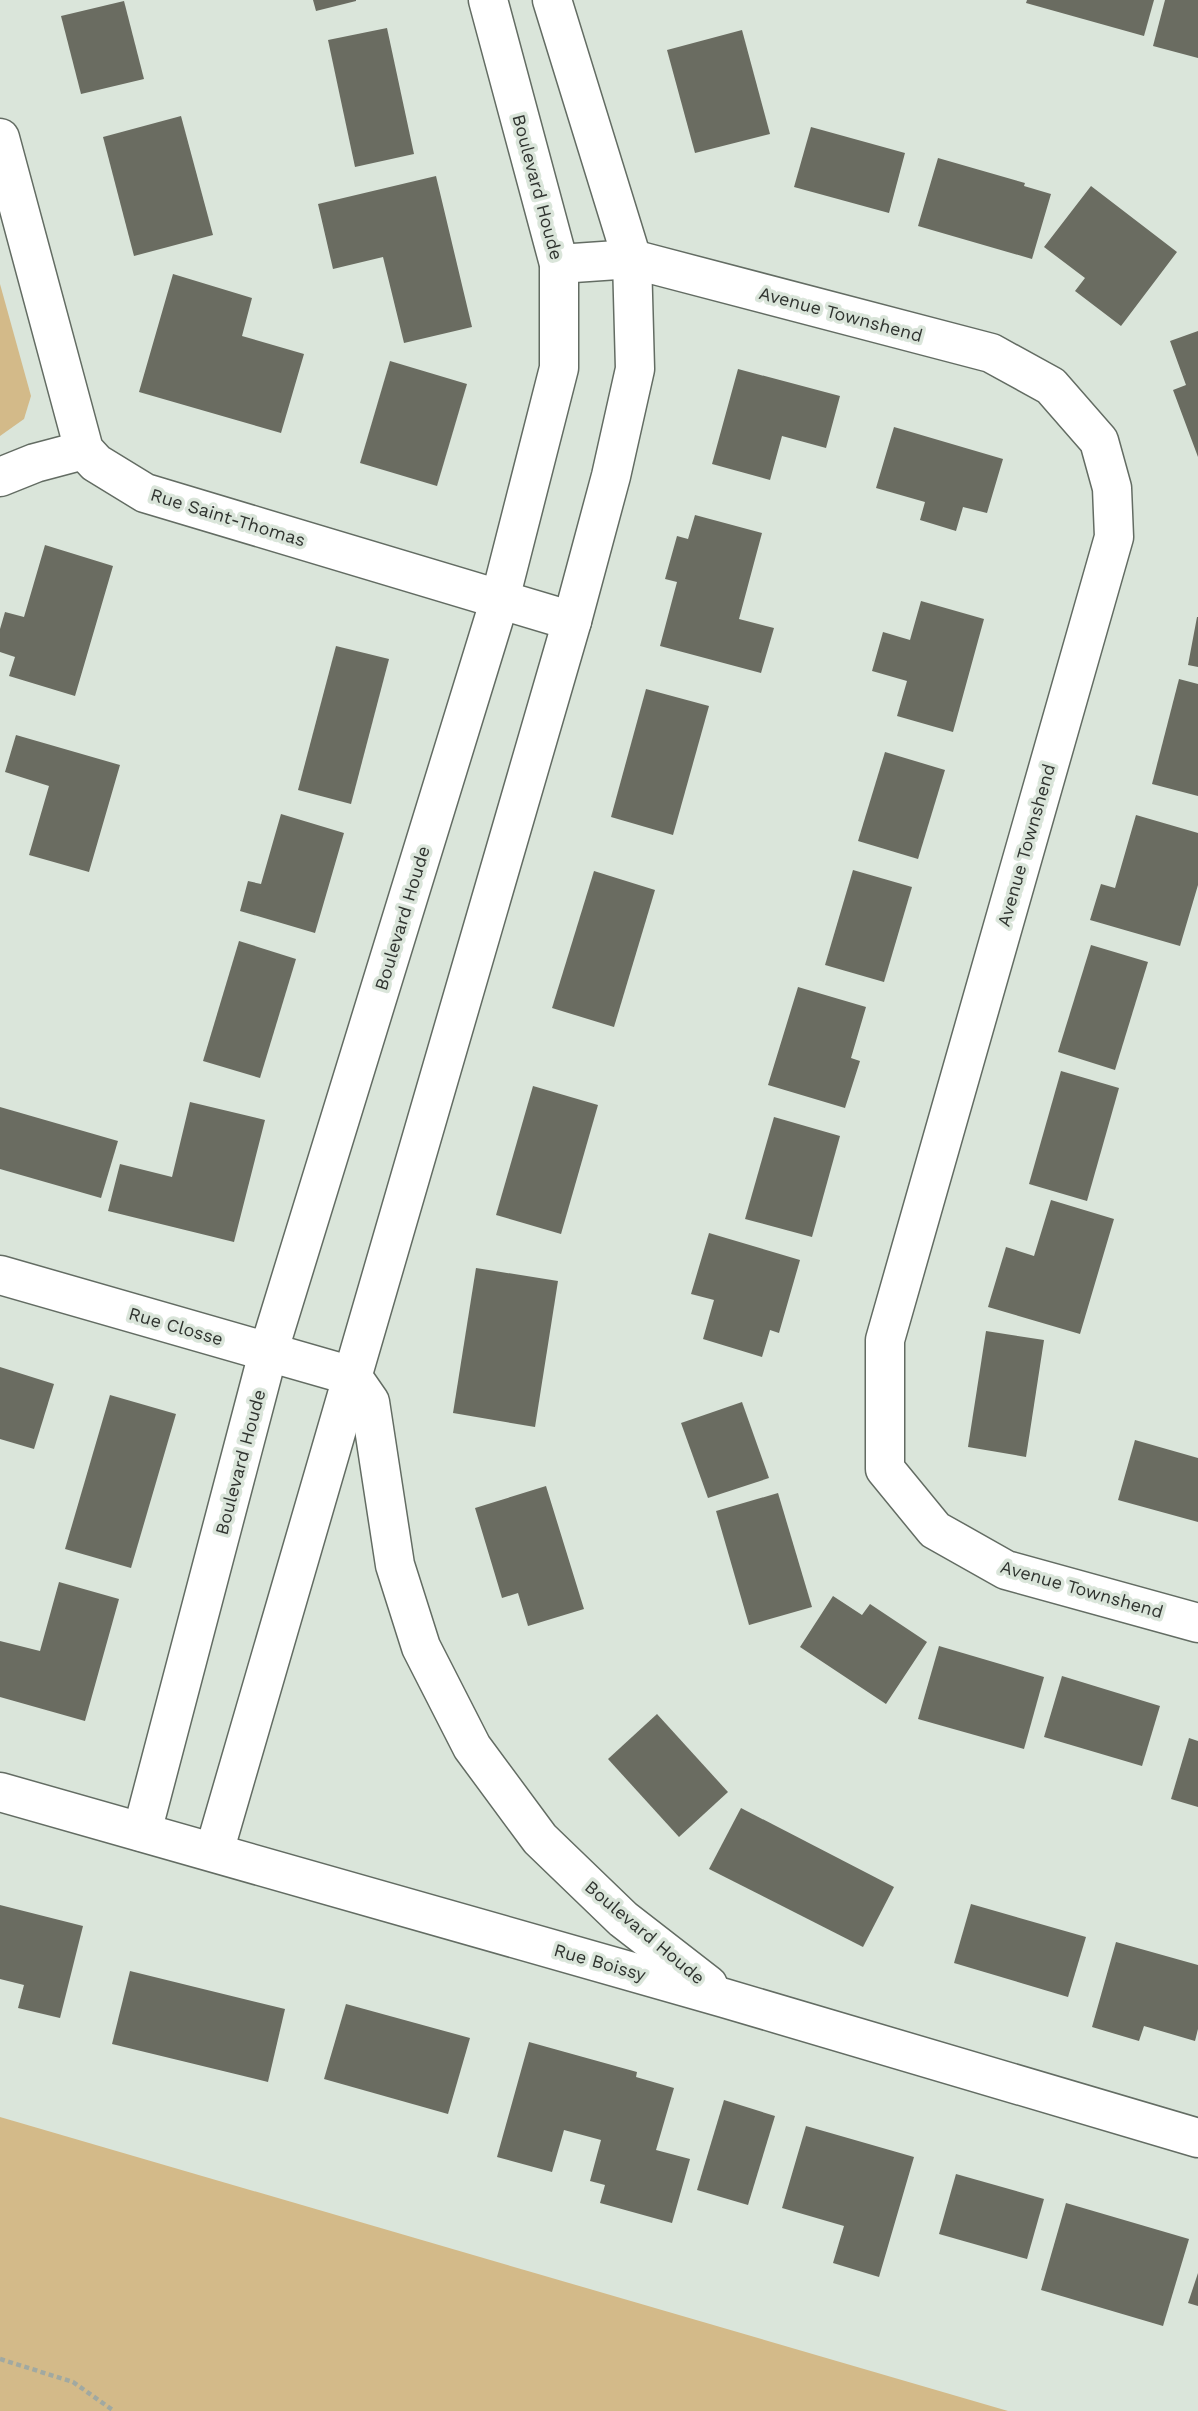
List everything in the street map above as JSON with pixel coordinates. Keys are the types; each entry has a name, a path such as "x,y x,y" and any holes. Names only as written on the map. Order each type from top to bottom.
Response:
{"street":[{"name":"Boulevard Houde","path":"142,1832 268,1353 500,599 559,368 559,264 488,0"},
{"path":"214,1852 572,621 611,476 635,369 632,259 552,0"},
{"path":"0,138 84,450 35,463 0,477"},
{"name":"Avenue Townshend","path":"559,264 632,259 991,353 1051,386 1099,441 1112,488 1114,537 886,1340 885,1469 935,1530 1006,1570 1198,1623"},
{"name":"Rue Saint-Thomas","path":"84,450 96,463 145,493 572,621"},
{"name":"Rue Closse","path":"0,1275 352,1376"},
{"name":"Boulevard Houde","path":"352,1376 370,1402 395,1566 421,1647 472,1746 540,1839 623,1919 724,1998"},
{"name":"Rue Boissy","path":"0,1792 724,1998 1198,2138"}],"path":[{"path":"0,2359 73,2382 114,2411"}],"shaded area":[{"path":"0,284 31,396 24,419 0,436"},
{"path":"0,2117 1008,2411 0,2411"}],"building":[{"path":"313,0 356,0 356,1 316,11"},
{"path":"1027,0 1154,0 1144,36 1026,3"},
{"path":"1165,0 1198,0 1198,58 1153,46"},
{"path":"124,1 144,79 81,94 61,16"},
{"path":"387,28 414,154 355,167 328,40"},
{"path":"742,30 770,134 695,153 667,50"},
{"path":"181,116 213,235 134,256 103,137"},
{"path":"811,127 905,153 889,213 794,187"},
{"path":"938,158 1025,183 1024,186 1051,194 1032,259 918,226"},
{"path":"436,176 472,327 404,343 383,257 333,269 318,204"},
{"path":"1091,186 1177,252 1121,326 1075,291 1085,278 1044,247"},
{"path":"173,274 252,298 242,336 304,354 281,433 139,392"},
{"path":"1198,331 1198,457 1173,390 1186,385 1170,341"},
{"path":"390,361 467,384 437,486 360,463"},
{"path":"738,369 840,396 826,448 782,436 770,480 712,464"},
{"path":"894,427 1003,459 987,513 963,507 956,531 920,520 925,502 876,488"},
{"path":"695,515 762,533 739,619 774,628 761,673 660,646 677,582 665,579 677,536 688,539"},
{"path":"45,545 113,566 75,696 9,676 15,657 0,652 0,629 5,612 24,617"},
{"path":"921,601 984,619 953,732 897,716 907,681 872,671 883,632 910,640"},
{"path":"1198,617 1198,667 1188,665"},
{"path":"336,646 389,659 351,804 298,790"},
{"path":"1179,679 1198,684 1198,796 1152,784"},
{"path":"646,689 709,706 673,835 611,817"},
{"path":"16,735 120,765 89,872 29,855 49,786 5,772"},
{"path":"885,752 945,770 918,859 858,841"},
{"path":"281,814 344,833 315,933 240,911 248,881 261,884"},
{"path":"1136,815 1198,833 1198,885 1180,946 1090,920 1101,884 1115,888"},
{"path":"853,870 912,887 884,982 825,965"},
{"path":"594,871 655,890 614,1027 552,1008"},
{"path":"239,941 296,959 260,1078 203,1061"},
{"path":"1091,945 1148,962 1115,1070 1058,1052"},
{"path":"798,987 866,1007 851,1058 860,1061 845,1108 768,1085"},
{"path":"1061,1071 1119,1088 1087,1201 1029,1184"},
{"path":"533,1086 598,1105 561,1234 496,1215"},
{"path":"190,1102 265,1120 234,1242 108,1211 120,1164 172,1177"},
{"path":"0,1107 118,1141 101,1198 0,1169"},
{"path":"774,1117 840,1136 812,1237 745,1219"},
{"path":"1051,1200 1114,1219 1080,1334 988,1307 1006,1247 1034,1256"},
{"path":"709,1233 800,1260 779,1333 770,1330 762,1357 703,1339 714,1300 691,1294"},
{"path":"476,1268 558,1281 535,1427 453,1413"},
{"path":"986,1331 1044,1340 1026,1457 968,1447"},
{"path":"0,1367 54,1384 34,1449 0,1439"},
{"path":"110,1395 176,1414 131,1568 65,1549"},
{"path":"742,1402 769,1478 708,1498 681,1423"},
{"path":"1135,1440 1198,1458 1198,1522 1118,1500"},
{"path":"546,1486 584,1609 528,1626 518,1593 502,1598 475,1508"},
{"path":"778,1493 812,1607 749,1625 716,1511"},
{"path":"59,1582 119,1599 85,1721 0,1697 0,1641 40,1651"},
{"path":"833,1596 862,1615 870,1604 927,1642 886,1704 800,1647"},
{"path":"939,1646 1044,1677 1024,1749 918,1719"},
{"path":"1062,1676 1160,1706 1142,1766 1044,1737"},
{"path":"657,1714 728,1792 679,1837 608,1759"},
{"path":"1189,1738 1198,1741 1198,1807 1171,1799"},
{"path":"741,1808 894,1887 863,1947 709,1869"},
{"path":"971,1904 1086,1937 1068,1997 954,1963"},
{"path":"0,1905 83,1926 60,2018 18,2008 24,1985 0,1979"},
{"path":"1116,1942 1198,1965 1198,2029 1195,2041 1144,2026 1139,2041 1092,2027"},
{"path":"130,1971 285,2009 268,2082 112,2044"},
{"path":"346,2004 470,2038 448,2114 324,2079"},
{"path":"529,2042 637,2072 636,2077 674,2088 656,2150 690,2159 672,2223 600,2203 605,2185 590,2181 601,2140 564,2130 552,2172 497,2157"},
{"path":"724,2100 775,2116 748,2205 697,2190"},
{"path":"806,2126 914,2157 879,2277 833,2263 844,2226 782,2208"},
{"path":"956,2174 1044,2199 1027,2259 939,2234"},
{"path":"1066,2203 1189,2239 1163,2326 1041,2290"},
{"path":"1198,2273 1198,2306 1188,2303"}]}
